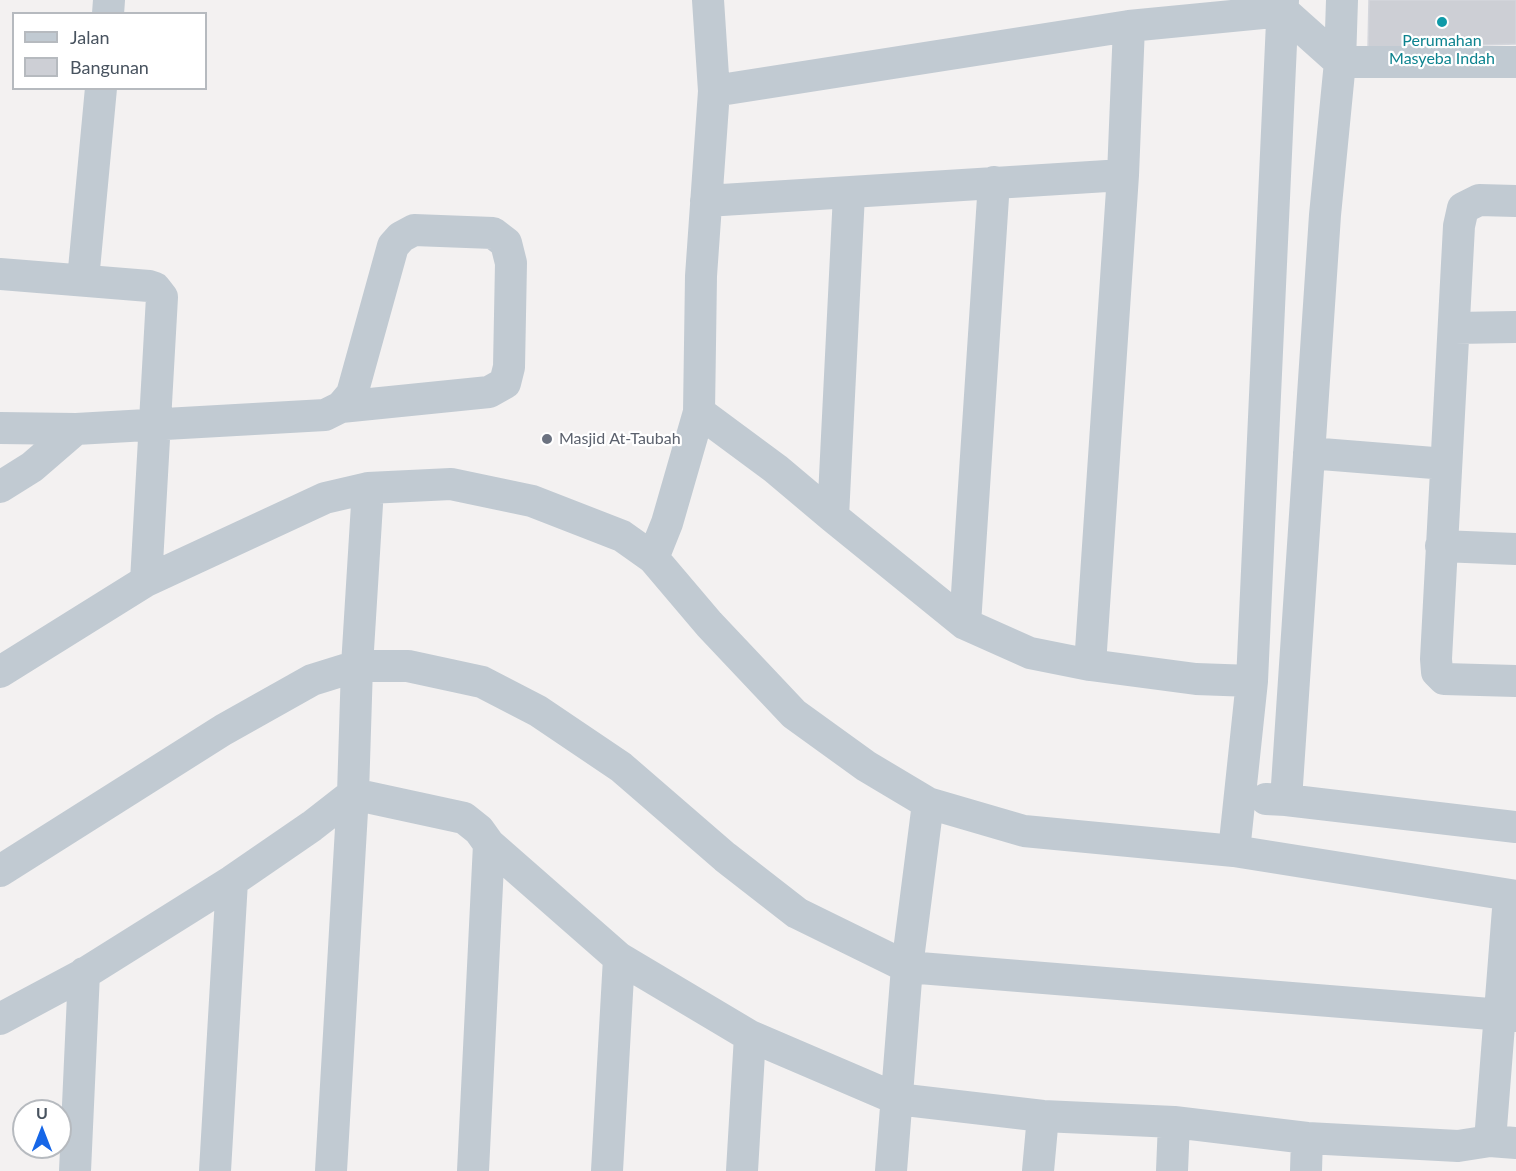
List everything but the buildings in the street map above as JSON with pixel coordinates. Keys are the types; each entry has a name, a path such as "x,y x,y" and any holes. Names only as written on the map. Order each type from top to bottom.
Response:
{"street":[{"path":"653,558 668,524 699,412 701,276 714,91 708,0"},
{"path":"1287,800 1324,215 1340,62 1342,0"},
{"path":"714,91 1128,26 1283,5"},
{"path":"1283,5 1340,62 1516,62"},
{"path":"1234,851 1252,681 1283,5"},
{"path":"1090,665 1123,175 1128,26"},
{"path":"83,280 101,90"},
{"path":"706,201 849,194 994,182 1123,175"},
{"path":"965,624 994,182"},
{"path":"832,517 849,194"},
{"path":"1516,201 1479,200 1463,208 1459,226 1436,659 1437,672 1443,679 1516,681"},
{"path":"0,429 76,429 325,415 340,407 352,394 393,246 401,237 414,230 493,233 506,243 511,262 509,368 505,383 489,392 340,407"},
{"path":"0,274 149,286 162,297 146,581"},
{"path":"1455,328 1516,327"},
{"path":"699,412 776,469 965,624 1030,653 1090,665 1196,679 1252,681"},
{"path":"0,487 32,467 76,429"},
{"path":"1309,453 1446,464"},
{"path":"0,672 146,581 325,498 368,488 451,484 532,501 622,536 653,558 709,624 795,714 866,765 928,803 1024,831 1234,851 1512,896 1508,1016 1494,1071 1503,1142 1457,1158 1174,1122 1043,1116 897,1099 750,1036 619,958 489,844 479,830 464,818 353,794"},
{"path":"331,1171 368,488"},
{"path":"1441,546 1516,549"},
{"path":"0,871 223,730 312,680 357,666 408,666 482,682 538,711 621,767 797,914 907,967 1508,1016"},
{"path":"0,1019 84,974 232,881 312,826 353,794"},
{"path":"1241,799 1287,800 1516,827"},
{"path":"891,1171 907,967 928,803"},
{"path":"473,1171 489,844"},
{"path":"215,1171 232,881"},
{"path":"607,1171 619,958"},
{"path":"75,1171 84,974"},
{"path":"742,1171 750,1036"},
{"path":"1038,1171 1043,1116"},
{"path":"1172,1171 1174,1122"},
{"path":"1306,1171 1307,1138"}],"place":[{"name":"Perumahan Masyeba Indah","path":"1442,22"},
{"name":"Masjid At-Taubah","path":"547,439"}]}
